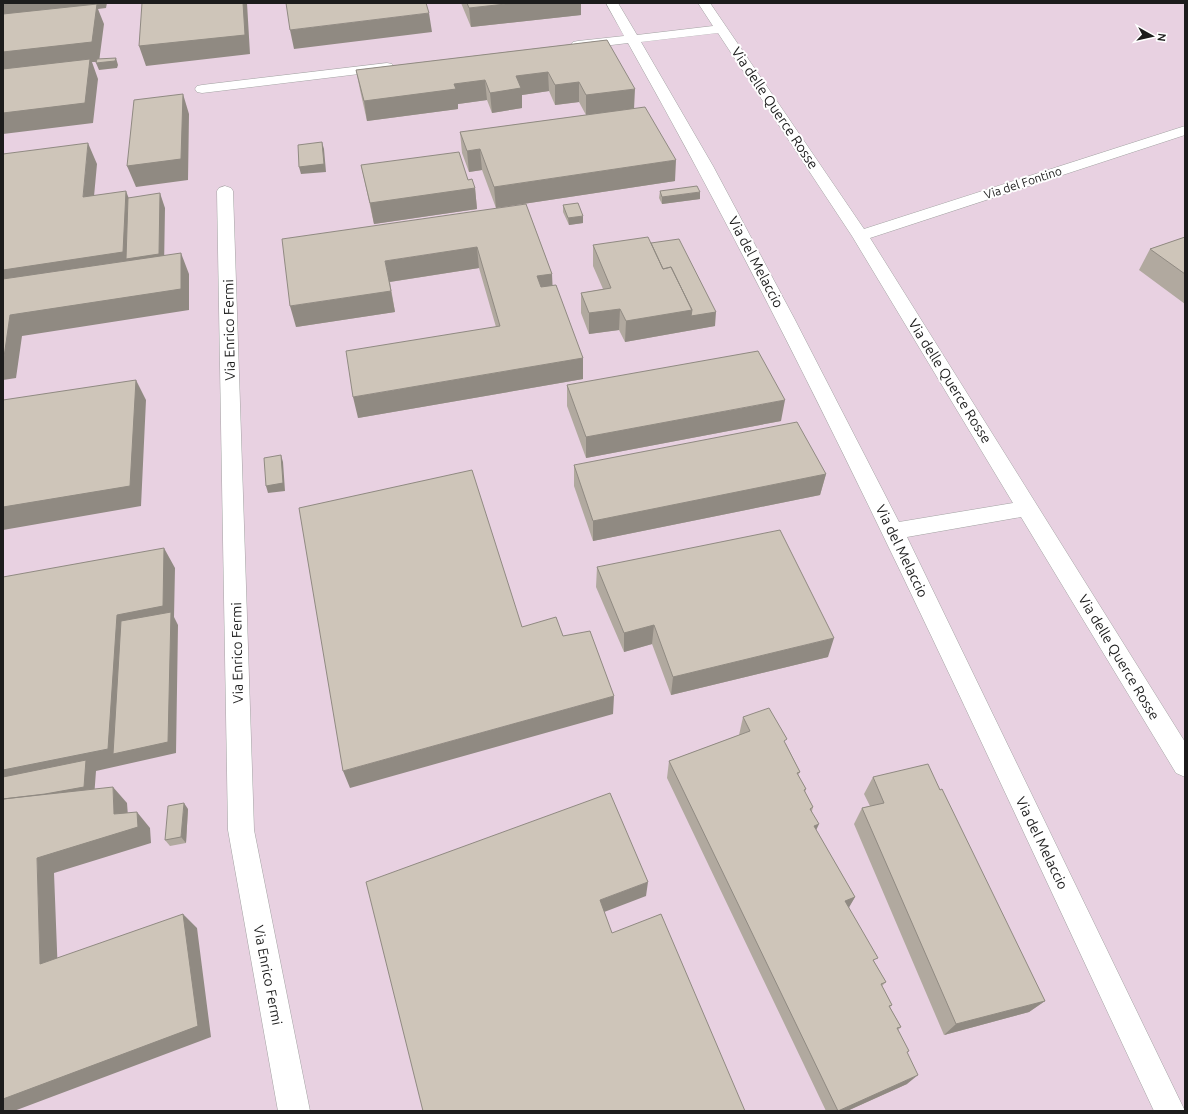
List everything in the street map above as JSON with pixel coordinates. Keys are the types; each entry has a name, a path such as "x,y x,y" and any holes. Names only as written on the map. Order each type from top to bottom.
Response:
{"street":[{"name":"Via del Melaccio","path":"612,3 727,208 785,318 893,531 1170,1111"},
{"name":"Via delle Querce Rosse","path":"704,3 860,236 1185,765"},
{"path":"562,47 722,29"},
{"path":"202,89 397,66"},
{"name":"Via del Fontino","path":"860,236 1185,130"},
{"name":"Via Enrico Fermi","path":"225,191 241,830 294,1111"},
{"path":"893,531 1028,508"}],"shaded area":[{"path":"3,3 1185,3 1185,1111 3,1111"}],"building":[{"path":"142,3 243,3 245,35 139,46"},
{"path":"286,3 426,3 429,13 290,30"},
{"path":"467,3 515,3 469,8"},
{"path":"97,4 92,42 3,52 3,14"},
{"path":"607,40 635,89 586,95 579,82 555,85 548,72 516,76 521,88 490,93 485,80 454,84 456,89 364,101 356,70"},
{"path":"116,58 115,61 96,63 97,59"},
{"path":"90,59 85,103 3,113 3,69"},
{"path":"183,94 181,159 127,166 134,100"},
{"path":"645,107 676,160 494,187 480,149 467,151 460,132"},
{"path":"322,142 324,164 299,167 298,145"},
{"path":"88,143 83,197 126,191 123,252 3,270 3,154"},
{"path":"459,152 468,180 472,179 475,188 370,203 361,165"},
{"path":"697,186 700,192 662,197 660,191"},
{"path":"160,193 159,254 126,259 128,198"},
{"path":"578,203 583,216 568,218 563,205"},
{"path":"526,204 552,274 537,276 541,287 556,285 583,358 353,397 346,351 500,326 477,247 385,261 391,291 290,306 282,239"},
{"path":"648,237 663,269 671,267 692,310 626,321 620,309 589,313 581,293 611,288 593,245"},
{"path":"1185,237 1185,274 1150,249"},
{"path":"679,239 716,312 691,316 692,310 671,267 663,269 651,243"},
{"path":"181,253 181,289 10,315 3,357 3,279"},
{"path":"758,351 785,400 586,437 567,385"},
{"path":"136,380 130,486 3,507 3,400"},
{"path":"797,422 826,474 593,521 574,465"},
{"path":"281,455 283,483 266,486 264,458"},
{"path":"472,470 522,627 556,617 563,636 590,631 614,696 343,771 299,508"},
{"path":"780,530 834,638 673,677 654,625 624,633 597,567"},
{"path":"164,548 163,606 117,615 108,749 3,770 3,577"},
{"path":"171,612 168,742 113,754 121,621"},
{"path":"769,708 787,739 784,741 800,772 797,773 806,789 804,790 813,807 810,809 819,824 814,826 855,897 845,901 878,958 873,960 886,982 881,984 892,1005 889,1006 901,1027 897,1028 909,1051 907,1052 918,1075 838,1111 669,761 750,731 743,717"},
{"path":"86,760 84,787 45,794 3,799 3,777"},
{"path":"928,764 940,790 942,789 1045,1001 956,1024 862,808 884,803 873,777"},
{"path":"113,787 114,814 137,812 138,827 37,858 40,964 183,914 198,1026 3,1099 3,799"},
{"path":"610,793 648,882 600,900 612,933 661,914 745,1111 423,1111 366,882"},
{"path":"184,803 181,837 165,840 168,806"}]}
